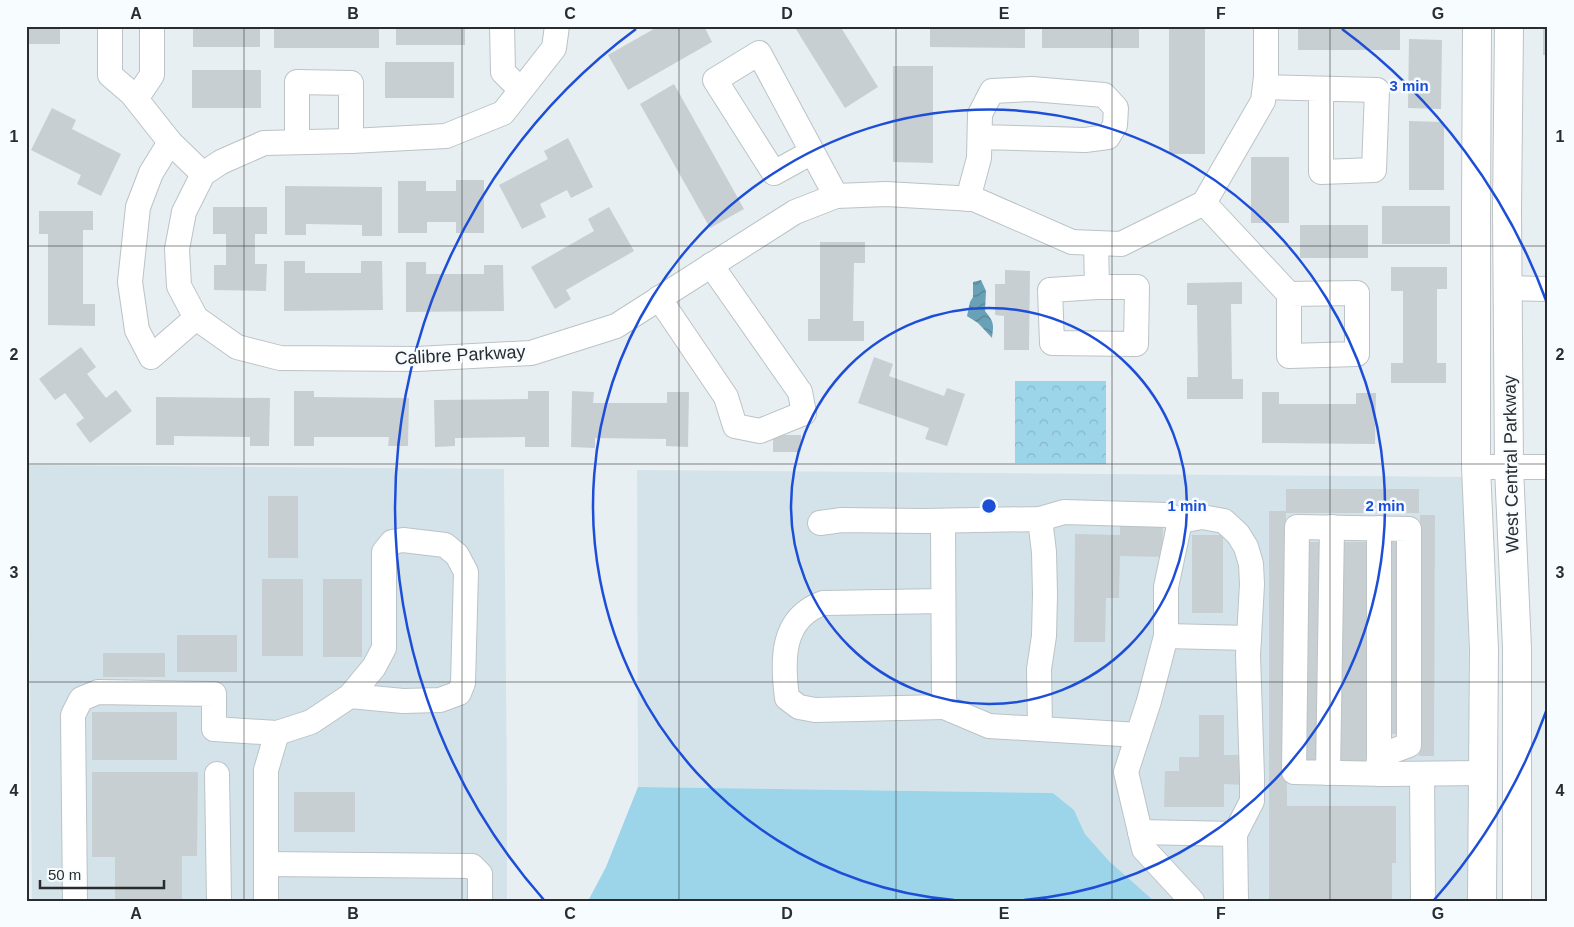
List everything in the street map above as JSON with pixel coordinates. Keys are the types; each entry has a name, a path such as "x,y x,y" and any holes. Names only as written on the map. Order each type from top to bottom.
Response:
{"main road":[{"name":"West Central Parkway","path":"1477,26 1476,467 1484,648 1482,901"},
{"name":"West Central Parkway","path":"1509,26 1507,210 1509,468 1517,648 1517,901"}],"street":[{"path":"110,26 110,75 136,99 170,142 203,174 221,162 264,143 446,136 503,113 554,48 557,26"},
{"path":"136,99 152,75 152,26"},
{"path":"502,26 503,72 521,90"},
{"path":"1266,26 1266,77 1263,101 1204,203 1289,294"},
{"path":"812,152 774,172 715,80 759,53 836,196"},
{"path":"297,142 297,82 351,83 352,141"},
{"path":"1264,87 1321,88"},
{"path":"968,199 979,158 980,114 992,91 1032,90 1104,95 1116,108 1116,125 1108,137 1085,140 980,137"},
{"path":"170,142 151,173 138,207 130,282 136,330 150,358 196,318"},
{"name":"Calibre Parkway","path":"203,174 184,212 177,248 179,286 196,318 237,347 280,358 416,359 531,353 616,326 795,212 836,196 886,194 974,199 1072,242 1121,244 1204,203"},
{"path":"1096,243 1096,287"},
{"path":"659,298 726,397 735,426 760,431 804,413 800,392 710,265"},
{"path":"1508,288 1548,289"},
{"path":"1476,467 1548,468"},
{"path":"820,523 842,520 1040,520 1064,512 1168,515 1180,521 1202,517 1224,521 1238,534 1246,547 1251,564 1252,584 1248,655 1252,801 1235,834 1236,901"},
{"path":"1040,520 1046,594 1044,636 1039,669 1040,729"},
{"path":"942,521 944,707"},
{"path":"1180,521 1166,587 1166,636 1126,772 1144,849 1192,901"},
{"path":"1379,765 1409,745 1409,529 1297,527 1294,772 1328,773 1379,765 1422,774 1483,773"},
{"path":"1328,773 1332,527"},
{"path":"75,901 73,715 81,699 98,692 214,694 214,729 277,733 311,722 350,696 374,667 384,648 384,552 392,542 403,540 444,545 457,555 466,572 463,683 459,693 440,700 402,701 350,696"},
{"path":"943,601 823,604 810,608 796,622 788,638 784,655 784,677 787,698 799,707 815,710 944,707 989,726 1138,735"},
{"path":"1166,636 1249,638"},
{"path":"266,901 266,770 277,733"},
{"path":"217,774 219,901"},
{"path":"1422,774 1423,901"},
{"path":"1140,832 1235,834"},
{"path":"266,864 472,866 480,874 480,901"}],"shaded area":[{"path":"28,465 504,469 507,901 32,901"},
{"path":"637,470 1467,477 1471,901 1205,901 1153,845 1133,763 1114,766 1134,851 1180,901 1154,901 1109,861 1085,834 1074,810 1053,793 638,787"}],"green space":[{"path":"1015,381 1106,381 1106,464 1015,463"},
{"path":"638,787 1053,793 1074,810 1085,834 1109,861 1154,901 588,901 606,867"}],"water":[{"path":"981,280 986,291 985,311 993,323 992,338 978,323 967,316 973,297 973,282"}],"building":[{"path":"26,26 60,26 60,44 26,44"},
{"path":"193,26 260,26 260,47 193,47"},
{"path":"274,26 379,26 379,48 274,48"},
{"path":"396,26 465,26 465,45 396,45"},
{"path":"659,26 704,26 712,42 628,90 608,55"},
{"path":"794,26 840,26 878,87 845,108"},
{"path":"930,26 1025,26 1025,48 930,47"},
{"path":"1042,26 1139,26 1139,48 1042,48"},
{"path":"1169,26 1205,26 1205,154 1169,154"},
{"path":"1298,26 1400,26 1400,50 1298,50"},
{"path":"1543,26 1548,26 1548,55 1543,55"},
{"path":"1409,39 1442,40 1441,109 1408,108"},
{"path":"385,62 454,62 454,98 385,98"},
{"path":"893,66 933,66 933,163 893,162"},
{"path":"192,70 261,70 261,108 192,108"},
{"path":"674,84 744,209 710,228 640,104"},
{"path":"52,108 76,120 72,129 121,154 101,196 77,184 81,175 31,150"},
{"path":"1409,121 1444,122 1444,190 1409,190"},
{"path":"568,138 593,187 571,198 567,190 540,204 546,217 522,229 499,185 548,159 544,151"},
{"path":"1251,157 1289,157 1289,223 1251,223"},
{"path":"456,180 484,180 484,233 456,233 456,222 427,222 427,233 398,233 398,181 426,181 426,191 456,191"},
{"path":"285,186 382,187 382,236 362,236 362,225 306,224 306,235 285,235"},
{"path":"1382,206 1450,206 1450,244 1382,244"},
{"path":"213,207 267,207 267,234 255,234 255,264 267,264 266,291 214,290 214,265 226,265 226,234 213,234"},
{"path":"609,207 634,251 566,290 571,299 555,309 531,267 594,231 588,219"},
{"path":"39,211 93,211 93,230 83,230 83,304 95,304 95,326 48,325 48,234 39,234"},
{"path":"1300,225 1368,225 1368,258 1300,258"},
{"path":"820,242 865,242 865,263 854,263 853,321 864,321 864,341 808,341 808,319 820,319"},
{"path":"284,261 305,261 305,273 361,273 361,261 382,261 383,310 284,311"},
{"path":"406,262 426,262 426,274 484,274 484,265 503,265 504,311 406,312"},
{"path":"1391,267 1447,267 1447,289 1437,289 1437,363 1446,363 1446,383 1391,383 1391,363 1403,363 1403,291 1391,291"},
{"path":"1005,270 1030,271 1029,350 1004,350 1004,316 995,315 995,284 1005,284"},
{"path":"1242,282 1242,304 1231,304 1232,379 1243,379 1243,399 1187,399 1187,377 1198,377 1197,305 1187,305 1187,283"},
{"path":"81,347 96,367 87,374 106,398 116,390 132,411 90,443 76,424 84,418 65,393 55,400 39,379"},
{"path":"874,357 893,364 889,376 944,396 947,388 965,394 947,446 925,439 929,428 858,403"},
{"path":"294,391 314,391 314,397 409,398 408,446 388,446 389,437 314,437 314,446 294,446"},
{"path":"528,391 549,391 549,447 525,447 525,437 455,438 455,446 435,447 434,400 528,399"},
{"path":"572,391 594,392 593,403 667,403 667,392 689,392 688,447 666,446 666,439 595,438 595,448 571,447"},
{"path":"1262,392 1279,392 1279,404 1356,404 1356,393 1376,393 1375,444 1262,443"},
{"path":"156,397 270,398 269,446 250,446 250,437 174,436 174,445 156,445"},
{"path":"773,435 801,435 801,452 773,452"},
{"path":"1286,489 1419,489 1419,513 1286,513 1287,806 1396,806 1396,863 1392,863 1392,901 1269,901 1269,511 1286,511"},
{"path":"268,496 298,496 298,558 268,558"},
{"path":"1420,515 1435,515 1434,756 1419,756"},
{"path":"1120,524 1163,525 1162,557 1120,556 1119,598 1106,598 1105,642 1074,642 1075,534 1120,535"},
{"path":"1192,535 1223,535 1223,613 1192,613"},
{"path":"1304,542 1320,542 1320,762 1304,762"},
{"path":"1337,542 1369,542 1369,762 1337,762"},
{"path":"1386,542 1402,542 1402,734 1386,734"},
{"path":"262,579 303,579 303,656 262,656"},
{"path":"323,579 362,579 362,657 323,657"},
{"path":"177,635 237,635 237,672 177,672"},
{"path":"103,653 165,653 165,677 103,677"},
{"path":"92,712 177,712 177,760 92,760"},
{"path":"1199,715 1224,715 1224,755 1244,755 1244,785 1224,784 1224,807 1164,807 1165,771 1179,771 1179,757 1199,757"},
{"path":"92,772 198,772 197,856 182,856 182,901 115,901 115,857 92,857"},
{"path":"294,792 355,792 355,832 294,832"}]}
